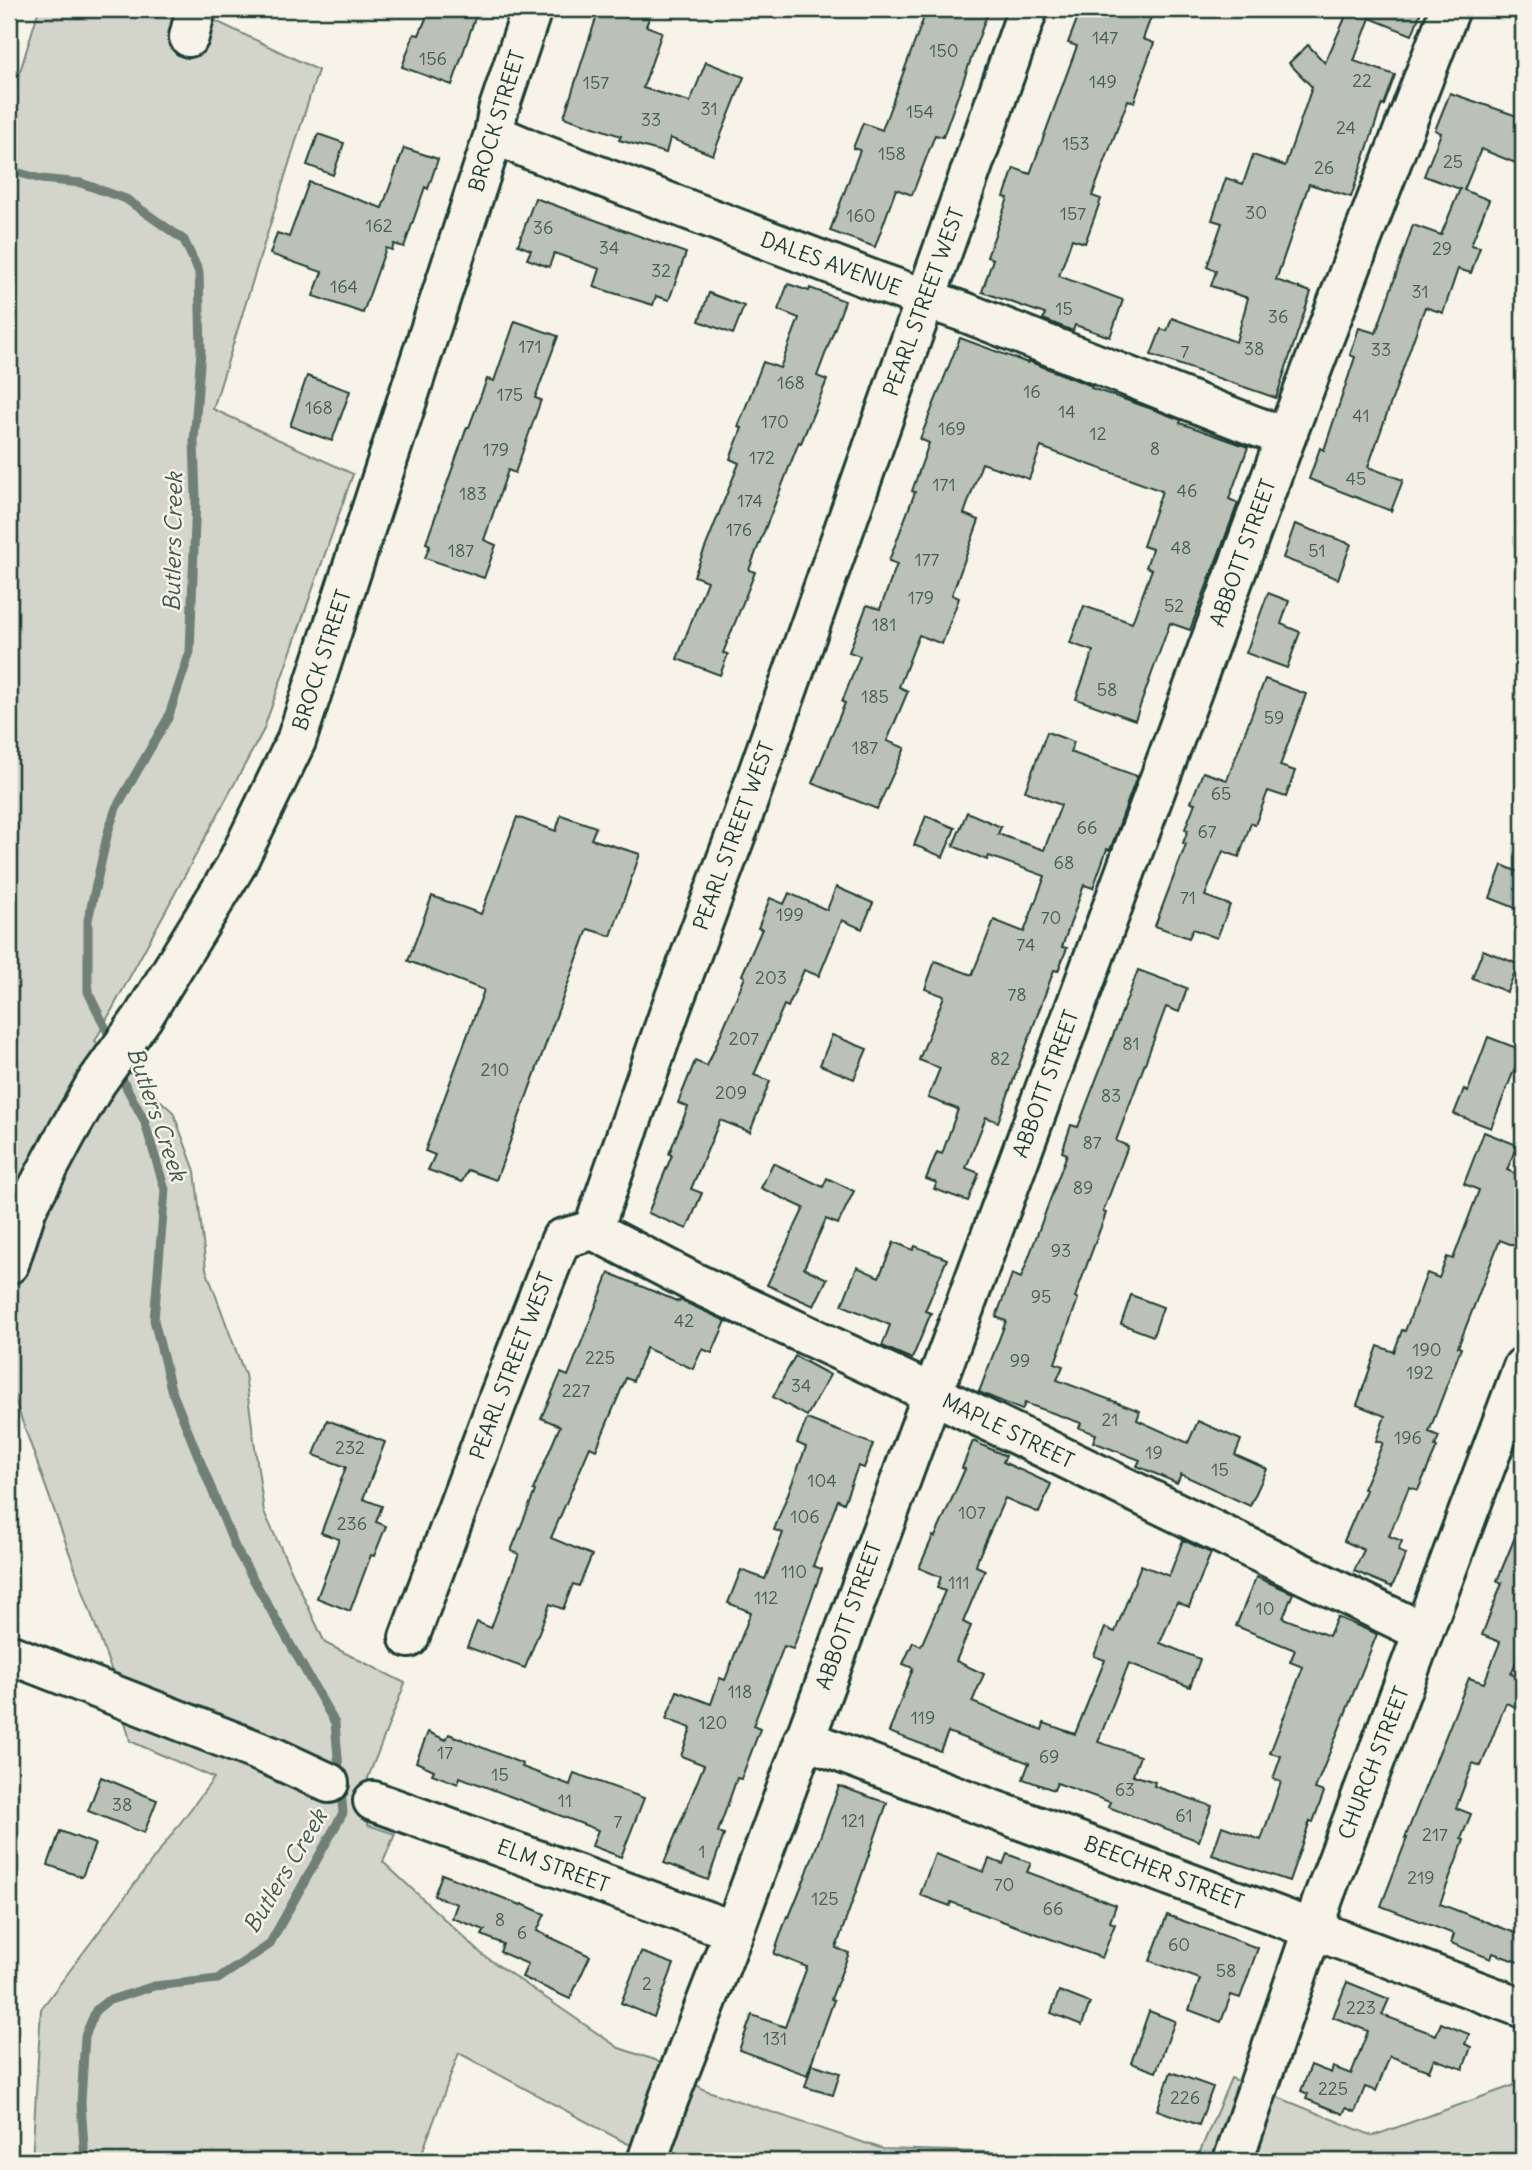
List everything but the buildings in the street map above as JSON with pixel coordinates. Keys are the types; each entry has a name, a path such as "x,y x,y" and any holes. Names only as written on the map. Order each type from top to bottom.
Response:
{"street":[{"name":"BROCK STREET","path":"9,1264 27,1208 67,1133 96,1083 143,1017 234,867 296,741 494,134 498,111 531,9"},
{"name":"PEARL STREET WEST","path":"409,1637 561,1239 593,1230 671,1008 741,821 1028,9"},
{"name":"ABBOTT STREET","path":"647,2161 668,2098 734,1931 1286,436 1450,9"},
{"name":"DALES AVENUE","path":"494,134 839,268 925,297 1286,436"},
{"name":"MAPLE STREET","path":"593,1230 693,1282 933,1394 1423,1633"},
{"name":"CHURCH STREET","path":"1233,2161 1312,1930 1523,1367"},
{"path":"9,1654 273,1757 329,1783"},
{"name":"BEECHER STREET","path":"804,1739 1523,2008"},
{"name":"ELM STREET","path":"373,1801 734,1931"}],"shaded area":[{"path":"39,9 191,9 318,70 213,409 353,474 263,731 95,1041 173,1112 195,1171 206,1269 245,1375 264,1512 325,1643 405,1683 368,1778 368,1825 395,1834 383,1862 483,1955 619,2048 655,2060 705,2090 883,2149 1018,2153 1086,2161 686,2161 626,2143 459,2053 419,2161 32,2161 41,2009 214,1778 130,1741 112,1672 9,1384 9,108"},
{"path":"1231,2078 1373,2136 1523,2082 1523,2161 1196,2161"}],"waterway":[{"name":"Butlers Creek","path":"9,170 41,179 81,183 126,199 184,240 199,272 201,351 194,441 196,498 190,652 168,718 116,808 88,920 88,992 112,1041"},
{"name":"Butlers Creek","path":"85,2161 81,2103 85,2036 96,2010 107,2001 154,1986 218,1979 269,1945 343,1813 335,1723 235,1547 171,1389 154,1320 165,1190 144,1120 123,1081 120,1068"}]}
